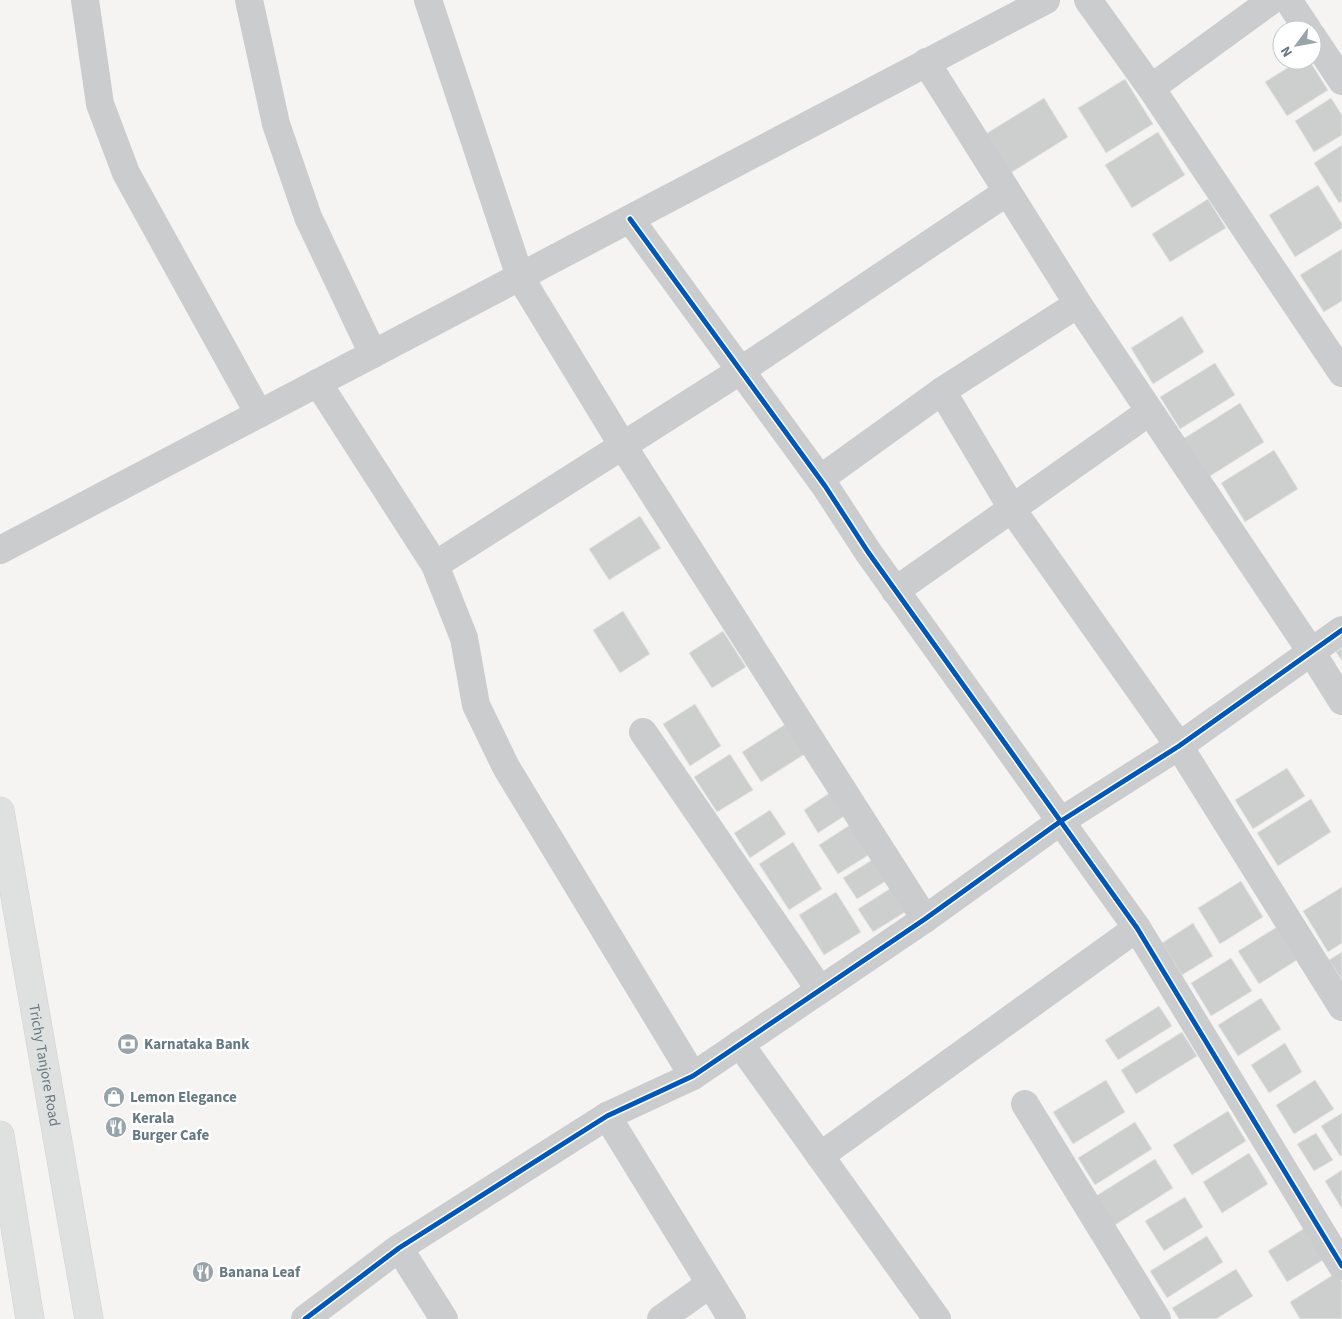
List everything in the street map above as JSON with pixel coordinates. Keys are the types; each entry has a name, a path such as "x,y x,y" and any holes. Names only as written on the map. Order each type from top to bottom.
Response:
{"highway":[{"name":"Trichy Tanjore Road","path":"0,811 89,1319"},
{"path":"0,1135 30,1319"}],"street":[{"path":"85,0 100,104 126,173 259,414"},
{"path":"248,0 276,124 308,217 373,354"},
{"path":"428,0 520,277 623,446 925,919"},
{"path":"1088,0 1151,88 1342,373"},
{"path":"1151,88 1272,0"},
{"path":"1288,0 1301,20"},
{"path":"0,550 1041,3"},
{"path":"1322,51 1342,81"},
{"path":"926,62 1078,304 1312,653 1342,701"},
{"path":"435,565 740,371 1007,192"},
{"path":"630,219 820,480 895,591 1136,928 1342,1266"},
{"path":"820,480 942,391 1078,304"},
{"path":"318,383 435,565 464,638 476,705 506,767 693,1076"},
{"path":"942,391 1012,509 1179,746 1342,1007"},
{"path":"895,591 1149,412"},
{"path":"305,1319 399,1248 607,1116 693,1076 925,919 1061,821 1179,746 1342,630"},
{"path":"643,732 820,990"},
{"path":"820,1156 1136,928"},
{"path":"740,1044 937,1319"},
{"path":"1025,1104 1157,1319"},
{"path":"607,1116 732,1319"},
{"path":"399,1248 444,1319"},
{"path":"661,1319 710,1284"}],"building":[{"path":"1284,70 1315,70 1328,90 1287,116 1265,82"},
{"path":"1125,79 1153,124 1106,153 1078,108"},
{"path":"1044,98 1068,137 1009,174 984,135"},
{"path":"1331,98 1342,115 1342,135 1314,152 1295,121"},
{"path":"1158,132 1185,175 1132,208 1105,165"},
{"path":"1342,145 1342,201 1339,203 1314,163"},
{"path":"1318,185 1342,224 1342,228 1295,257 1269,215"},
{"path":"1208,199 1226,228 1170,262 1152,234"},
{"path":"1342,249 1342,301 1324,312 1300,275"},
{"path":"1182,316 1204,352 1153,384 1131,348"},
{"path":"1215,363 1235,395 1180,429 1160,397"},
{"path":"1240,403 1264,442 1207,478 1183,439"},
{"path":"1274,450 1298,489 1245,522 1221,483"},
{"path":"640,516 661,548 609,580 589,549"},
{"path":"623,611 650,654 620,673 593,630"},
{"path":"723,631 746,667 712,688 689,653"},
{"path":"1342,648 1342,661 1336,652"},
{"path":"695,704 721,746 690,766 663,724"},
{"path":"789,722 808,752 761,782 742,752"},
{"path":"730,754 753,790 717,812 694,777"},
{"path":"1287,768 1305,796 1253,829 1235,800"},
{"path":"834,790 849,813 818,833 804,810"},
{"path":"1311,799 1331,832 1278,866 1257,833"},
{"path":"770,810 786,834 750,858 734,833"},
{"path":"856,821 875,851 838,874 819,845"},
{"path":"793,842 822,889 789,910 759,864"},
{"path":"880,855 894,876 857,899 843,878"},
{"path":"1241,881 1263,917 1220,944 1198,908"},
{"path":"899,883 913,907 873,932 858,909"},
{"path":"1342,887 1342,943 1328,952 1303,911"},
{"path":"836,892 861,932 824,955 799,915"},
{"path":"1193,923 1213,956 1182,975 1162,943"},
{"path":"1277,927 1297,960 1259,984 1238,951"},
{"path":"1342,952 1342,980 1329,960"},
{"path":"1231,958 1252,991 1211,1016 1191,983"},
{"path":"1261,998 1281,1029 1238,1056 1218,1025"},
{"path":"1159,1006 1172,1026 1118,1060 1105,1040"},
{"path":"1182,1032 1197,1056 1136,1094 1121,1070"},
{"path":"1285,1043 1302,1072 1269,1093 1251,1065"},
{"path":"1106,1080 1125,1112 1073,1144 1053,1112"},
{"path":"1315,1080 1334,1109 1294,1134 1276,1105"},
{"path":"1228,1111 1246,1141 1192,1175 1173,1145"},
{"path":"1342,1113 1342,1155 1340,1156 1321,1126"},
{"path":"1135,1122 1152,1149 1095,1185 1078,1158"},
{"path":"1316,1133 1333,1160 1314,1171 1297,1144"},
{"path":"1249,1153 1268,1184 1222,1213 1203,1182"},
{"path":"1155,1159 1173,1188 1115,1225 1096,1196"},
{"path":"1342,1170 1342,1209 1325,1181"},
{"path":"1185,1197 1203,1227 1164,1251 1145,1221"},
{"path":"1308,1226 1328,1257 1287,1282 1268,1251"},
{"path":"1207,1236 1223,1262 1167,1298 1150,1271"},
{"path":"1236,1269 1253,1296 1216,1319 1179,1319 1172,1308"},
{"path":"1336,1273 1342,1282 1342,1319 1300,1319 1290,1302"}],"cycle path":[{"path":"630,219 825,486 868,552 1137,928 1342,1266"},
{"path":"305,1319 399,1248 607,1116 693,1076 925,919 1061,821 1179,746 1342,630"}],"place":[{"name":"Karnataka Bank","path":"128,1044"},
{"name":"Lemon Elegance","path":"114,1097"},
{"name":"Kerala Burger Cafe","path":"116,1127"},
{"name":"Banana Leaf","path":"203,1272"}]}
